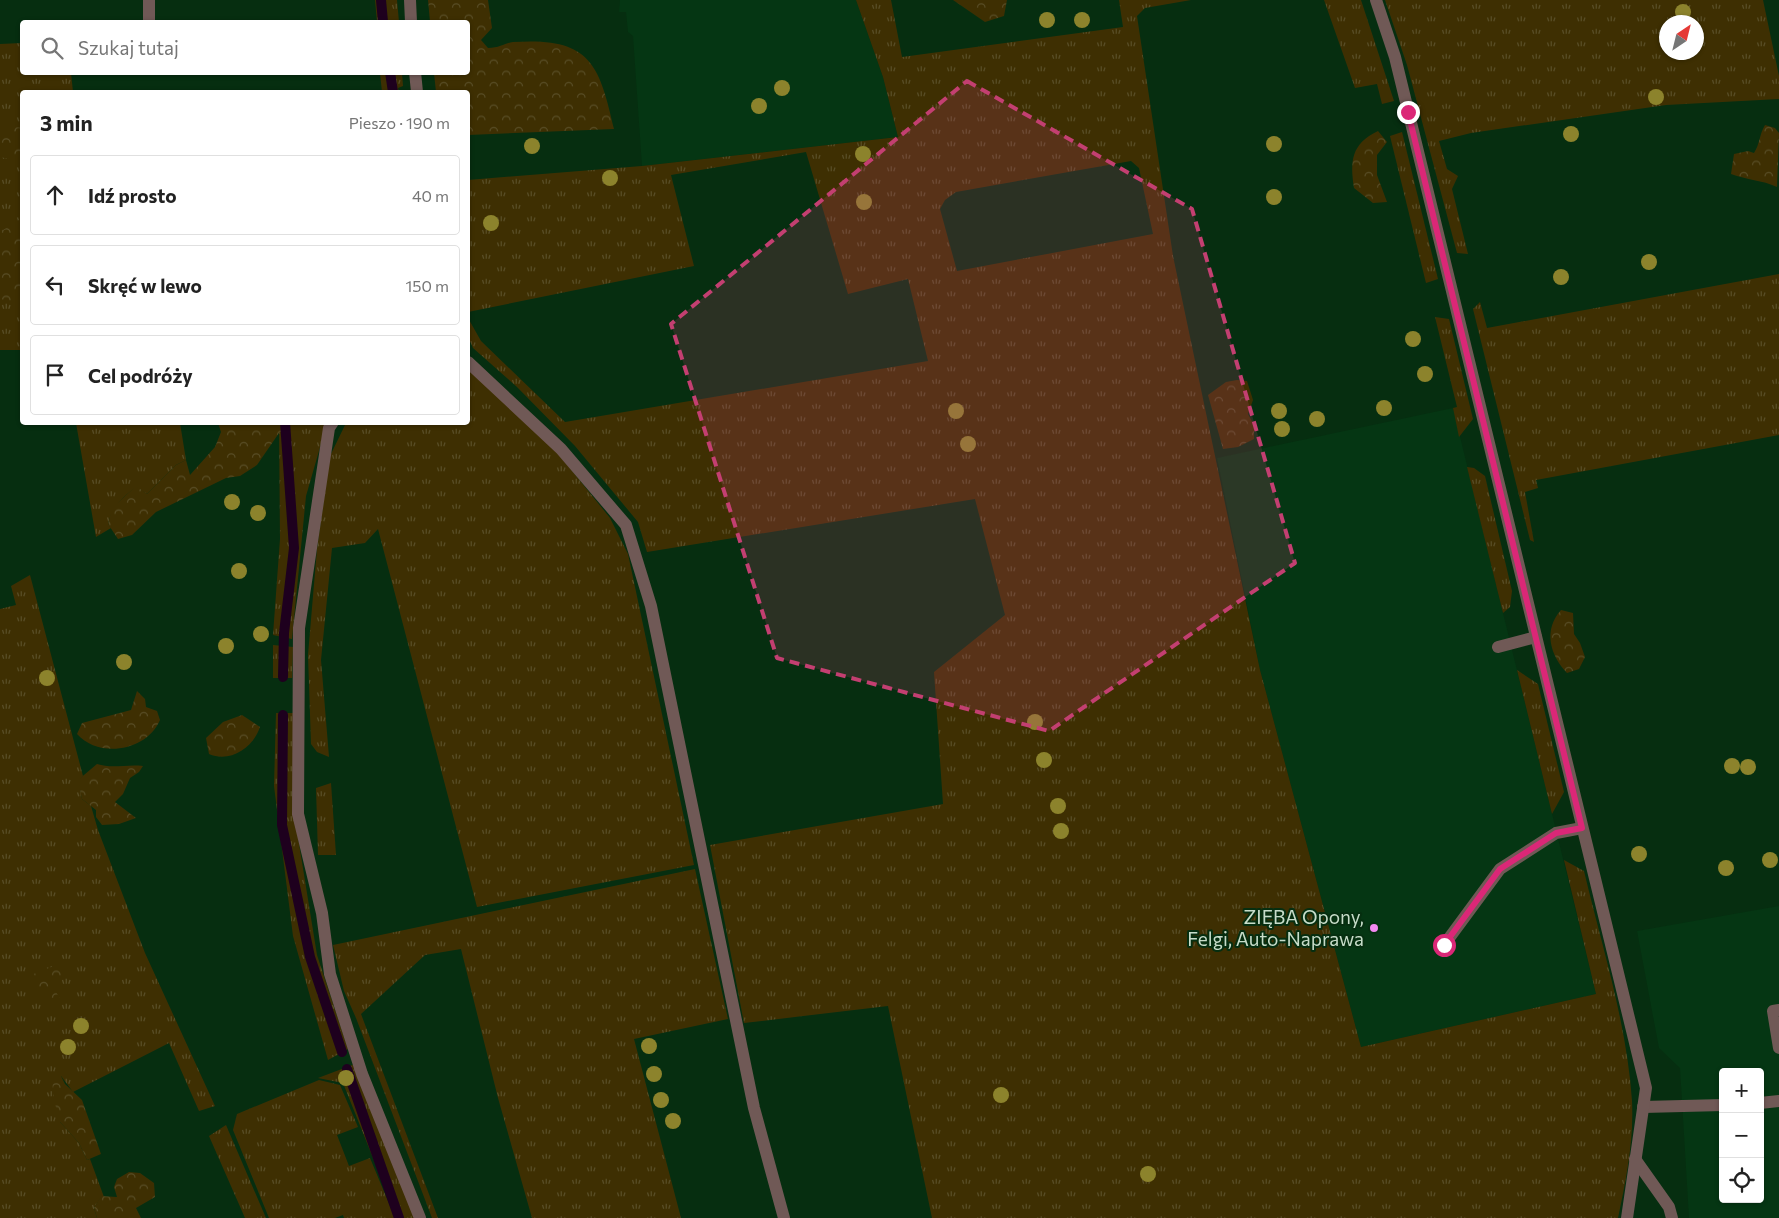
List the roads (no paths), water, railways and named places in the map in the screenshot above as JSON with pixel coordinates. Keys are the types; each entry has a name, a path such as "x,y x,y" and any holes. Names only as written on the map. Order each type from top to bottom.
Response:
{"street":[{"path":"149,0 149,20"},
{"path":"410,0 412,20"},
{"path":"1376,0 1395,57 1646,1088 1627,1218"},
{"path":"415,75 417,90"},
{"path":"470,364 561,450 626,525 651,606 754,1108 781,1214"},
{"path":"331,425 329,428 299,628 298,814 322,913 330,974 362,1074 420,1218"},
{"path":"1498,647 1536,637"},
{"path":"1444,945 1500,869 1556,833 1582,828"},
{"path":"1779,1010 1773,1011 1779,1048"},
{"path":"1764,1103 1779,1101"},
{"path":"1643,1106 1719,1106"},
{"path":"1635,1158 1669,1207 1672,1218"}],"waterway":[{"path":"381,0 383,20"},
{"path":"390,75 393,90"},
{"path":"283,677 284,633 294,548 285,425"},
{"path":"283,715 282,825 310,957 342,1052"},
{"path":"347,1069 399,1218"}],"place":[{"name":"ZIĘBA Opony, Felgi, Auto-Naprawa","path":"1374,928"}]}
